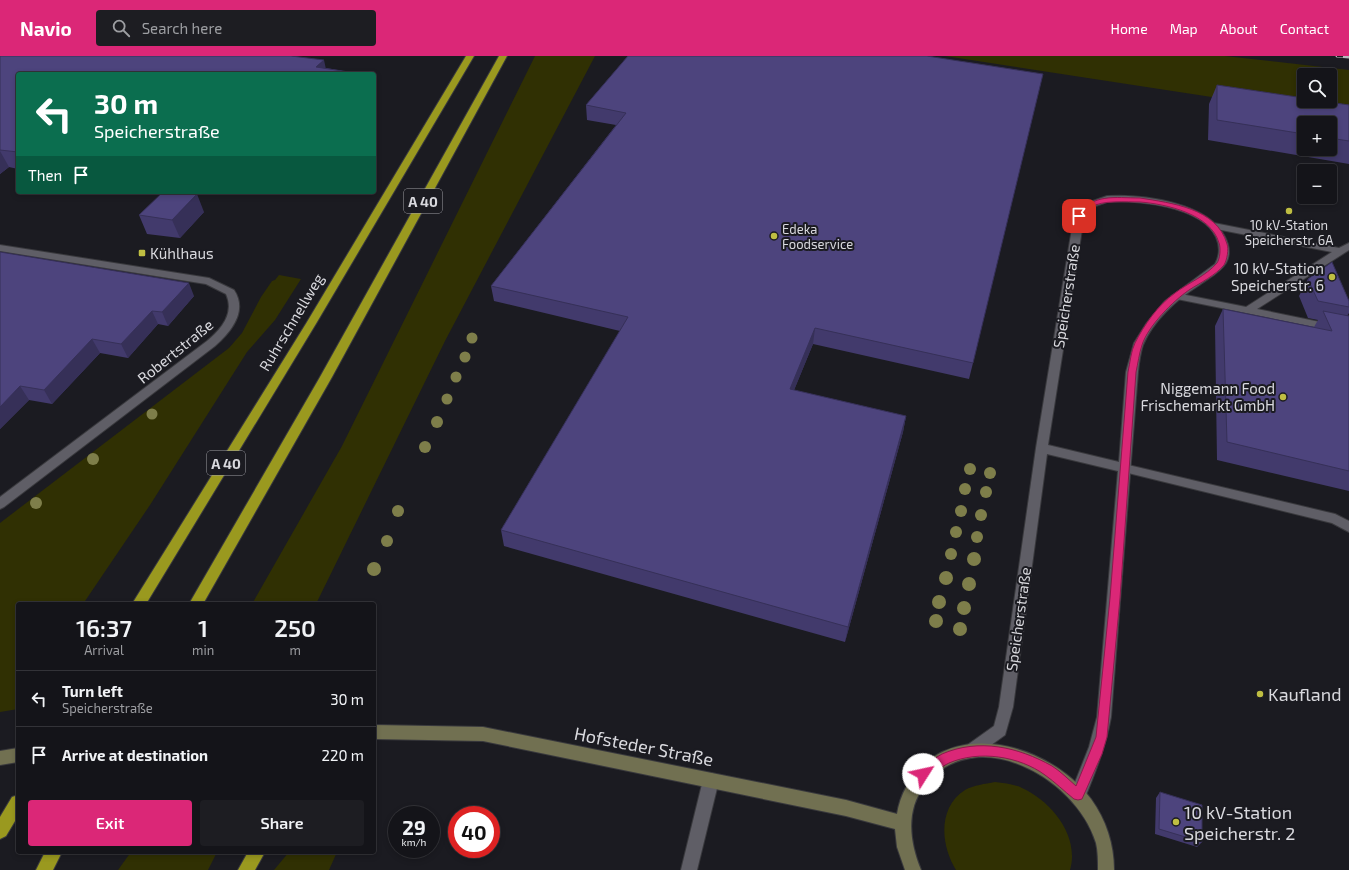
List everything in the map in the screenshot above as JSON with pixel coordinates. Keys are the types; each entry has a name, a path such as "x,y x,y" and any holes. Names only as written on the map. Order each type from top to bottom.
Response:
{"highway":[{"name":"Ruhrschnellweg","path":"141,602 312,322 470,56"},
{"name":"A 40","path":"197,602 326,377 503,56"},
{"path":"2,826 16,805"},
{"path":"44,870 53,854"},
{"path":"246,870 256,854"}],"street":[{"name":"Speicherstraße","path":"971,751 1000,730 1006,707 1042,448 1079,216 1090,205 1100,201 1140,200 1183,208 1198,215 1214,226 1221,237 1224,247 1221,263 1204,277 1176,296 1154,318 1138,344 1132,372 1102,737 1078,795"},
{"name":"Speicherstraße","path":"1214,226 1345,248"},
{"name":"Robertstraße","path":"0,248 209,281 230,292 234,304 232,316 225,330 200,354 0,504"},
{"path":"1249,310 1345,248"},
{"path":"1176,296 1349,330"},
{"path":"1042,448 1335,519 1349,527"},
{"name":"Hofsteder Straße","path":"376,732 483,734 846,808 903,823"},
{"path":"913,870 905,851 903,823 909,796 923,774 945,759 971,751 997,751 1024,758 1049,771 1078,795 1091,814 1104,843 1106,870"},
{"path":"0,758 16,754"},
{"path":"689,870 711,780"}],"shaded area":[{"path":"535,56 595,56 445,341 317,602 253,602 342,446"},
{"path":"945,56 1225,56 1331,68 1297,68 1297,108 1337,108 1337,69 1349,70 1349,118"},
{"path":"279,275 301,279 275,320 247,352 150,505 84,602 16,602 16,709 0,712 0,523 229,348 242,333 261,297 272,281"},
{"path":"995,782 1022,788 1033,794 1053,811 1061,821 1071,845 1072,857 1070,870 956,870 947,850 945,839 944,828 950,807 956,798 968,788"},
{"path":"130,854 216,854 208,870 118,870"},
{"path":"287,854 336,854 329,870 274,870"}],"building":[{"path":"0,56 291,56 324,60 316,67 349,72 16,72 16,152 0,150"},
{"name":"Edeka Foodservice","path":"628,56 927,56 1043,74 973,363 815,328 790,389 906,416 848,627 501,530 628,317 491,286 626,113 586,105"},
{"path":"1217,85 1297,97 1297,108 1337,108 1337,103 1349,105 1349,141 1337,139 1337,116 1297,116 1297,133 1217,120"},
{"path":"161,194 197,194 172,220 139,215"},
{"path":"0,252 189,283 162,312 152,311 121,344 92,339 44,390 20,386 0,407"},
{"path":"1332,262 1349,301 1349,307 1318,301 1308,279"},
{"name":"Niggemann Food Frischemarkt GmbH","path":"1223,309 1332,331 1323,311 1349,316 1349,471 1227,442"},
{"name":"10 kV-Station Speicherstr. 2","path":"1160,792 1202,805 1202,842 1159,829"}],"railway":[{"path":"1337,56 1349,57"}],"place":[{"name":"10 kV-Station Speicherstr. 6A","path":"1289,211"},
{"name":"Edeka Foodservice","path":"774,236"},
{"name":"Kühlhaus","path":"142,253"},
{"name":"10 kV-Station Speicherstr. 6","path":"1332,277"},
{"name":"Niggemann Food Frischemarkt GmbH","path":"1283,397"},
{"name":"Kaufland","path":"1260,694"},
{"name":"10 kV-Station Speicherstr. 2","path":"1176,822"}],"route":[{"path":"923,774 945,759 971,751 997,751 1024,758 1049,771 1078,795 1102,737 1115,598 1132,372 1138,344 1154,318 1176,296 1204,277 1221,263 1224,247 1221,237 1214,226 1198,215 1183,208 1169,204 1140,200 1100,201 1090,205 1079,216"}]}
